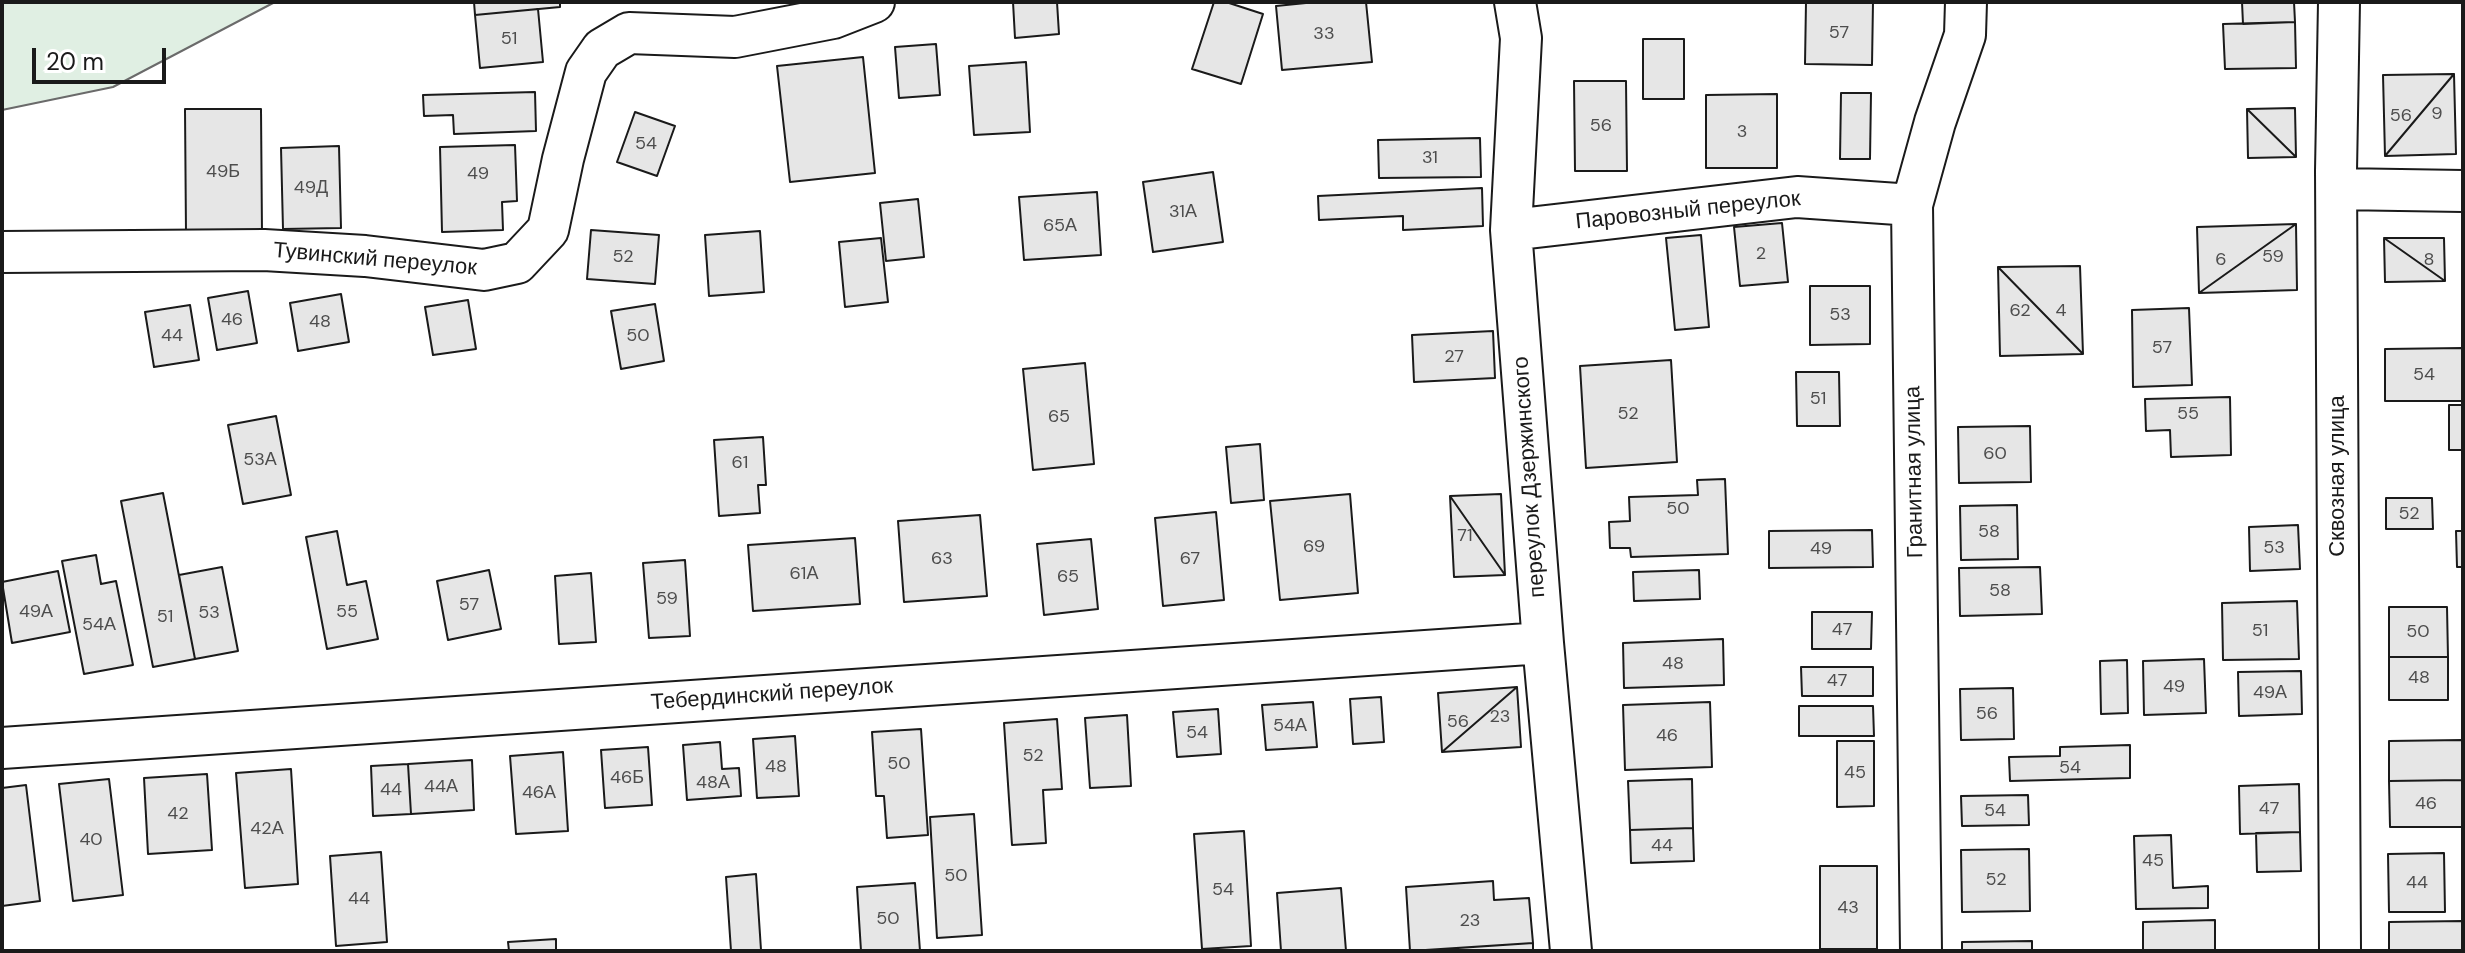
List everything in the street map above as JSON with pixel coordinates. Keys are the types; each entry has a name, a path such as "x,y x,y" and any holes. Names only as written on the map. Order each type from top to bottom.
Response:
{"street":[{"name":"Тувинский переулок","path":"2,252 264,250 365,256 484,270 517,263 548,230 586,72 602,49 629,33 735,37 833,18 874,2"},
{"name":"переулок Дзержинского","path":"1515,2 1521,38 1511,230 1571,951"},
{"name":"Гранитная улица","path":"1921,951 1912,205 1935,122 1965,35 1966,2"},
{"name":"Сквозная улица","path":"2339,2 2340,951"},
{"path":"2337,189 2463,191"},
{"name":"Паровозный переулок","path":"1511,230 1797,197 1912,205"},
{"name":"Тебердинский переулок","path":"2,748 1543,643"}],"green space":[{"path":"2,2 275,2 113,87 2,110"}],"building":[{"path":"474,2 560,2 560,7 475,15"},
{"path":"1013,2 1057,2 1059,34 1015,38"},
{"path":"1214,2 1226,2 1263,14 1241,84 1192,69"},
{"path":"1366,2 1372,62 1282,70 1276,6"},
{"path":"1806,2 1873,2 1872,65 1805,64"},
{"path":"2242,2 2294,2 2295,22 2243,24"},
{"path":"538,9 543,62 480,68 475,15"},
{"path":"2295,22 2296,68 2225,69 2223,24"},
{"path":"1643,39 1684,39 1684,99 1643,99"},
{"path":"936,44 940,95 899,98 895,47"},
{"path":"863,57 875,173 790,182 777,66"},
{"path":"1026,62 1030,132 974,135 969,66"},
{"path":"2454,74 2385,156 2383,75"},
{"path":"2454,74 2456,154 2385,156"},
{"path":"1574,81 1626,81 1627,171 1575,171"},
{"path":"535,92 536,131 454,134 453,115 424,116 423,95"},
{"path":"1841,93 1871,93 1870,159 1840,159"},
{"path":"1777,94 1777,168 1706,168 1706,95"},
{"path":"2295,108 2296,157 2247,109"},
{"path":"185,109 261,109 262,234 186,234"},
{"path":"2247,109 2296,157 2248,158"},
{"path":"635,112 675,126 657,176 617,162"},
{"path":"1480,138 1481,177 1379,178 1378,140"},
{"path":"515,145 517,201 502,202 503,230 442,232 440,147"},
{"path":"339,146 341,228 283,229 281,148"},
{"path":"1213,172 1223,242 1153,252 1143,182"},
{"path":"1482,188 1483,226 1403,230 1403,216 1319,220 1318,196"},
{"path":"1097,192 1101,255 1024,260 1019,197"},
{"path":"918,199 924,257 886,261 880,203"},
{"path":"1782,223 1788,282 1740,286 1734,227"},
{"path":"2296,224 2297,290 2199,293"},
{"path":"2296,224 2199,293 2197,227"},
{"path":"591,230 659,235 655,284 587,279"},
{"path":"760,231 764,292 709,296 705,235"},
{"path":"1701,235 1709,327 1675,330 1666,238"},
{"path":"881,238 888,302 845,307 839,242"},
{"path":"2384,238 2445,281 2385,282"},
{"path":"2384,238 2444,238 2445,281"},
{"path":"2080,266 2083,354 1998,267"},
{"path":"1998,267 2083,354 2000,356"},
{"path":"1810,286 1870,286 1870,344 1810,345"},
{"path":"248,291 257,343 217,350 208,298"},
{"path":"341,294 349,342 298,351 290,303"},
{"path":"468,300 476,349 433,355 425,307"},
{"path":"655,304 664,361 621,369 611,311"},
{"path":"190,305 199,360 154,367 145,312"},
{"path":"2189,308 2192,385 2133,387 2132,310"},
{"path":"1493,331 1495,378 1414,382 1412,335"},
{"path":"2463,348 2463,401 2385,401 2385,349"},
{"path":"1671,360 1677,462 1586,468 1580,366"},
{"path":"1085,363 1094,464 1033,470 1023,369"},
{"path":"1796,372 1839,372 1840,426 1797,426"},
{"path":"2230,397 2231,455 2171,457 2170,430 2146,431 2145,399"},
{"path":"2449,405 2463,405 2463,450 2449,450"},
{"path":"276,416 291,495 243,504 228,425"},
{"path":"2030,426 2031,482 1959,483 1958,427"},
{"path":"763,437 766,485 758,485 760,513 719,516 714,440"},
{"path":"1260,444 1264,500 1231,503 1226,447"},
{"path":"1725,479 1728,554 1631,557 1630,548 1610,548 1609,522 1630,521 1629,497 1698,495 1697,480"},
{"path":"163,493 195,659 153,667 121,501"},
{"path":"1350,494 1358,593 1280,600 1270,501"},
{"path":"1501,494 1505,575 1450,496"},
{"path":"1450,496 1505,575 1454,577"},
{"path":"2386,498 2432,498 2433,529 2386,529"},
{"path":"2017,505 2018,559 1961,560 1960,506"},
{"path":"1216,512 1224,600 1163,606 1155,518"},
{"path":"980,515 987,596 904,602 898,521"},
{"path":"2298,525 2300,569 2250,571 2249,527"},
{"path":"1872,530 1873,567 1769,568 1769,531"},
{"path":"337,531 347,585 366,581 378,639 327,649 306,537"},
{"path":"2456,531 2463,531 2463,567 2457,567"},
{"path":"855,538 860,604 753,611 748,545"},
{"path":"1091,539 1098,609 1044,615 1037,544"},
{"path":"96,555 101,584 116,581 133,665 84,674 62,561"},
{"path":"685,560 690,636 649,638 643,563"},
{"path":"222,567 238,651 195,659 179,575"},
{"path":"2040,567 2042,614 1960,616 1959,568"},
{"path":"489,570 501,629 448,640 437,581"},
{"path":"1699,570 1700,599 1634,601 1633,572"},
{"path":"58,571 70,632 12,643 2,582"},
{"path":"591,573 596,642 559,644 555,576"},
{"path":"2297,601 2299,659 2223,660 2222,603"},
{"path":"2389,607 2447,607 2448,657 2389,657"},
{"path":"1812,612 1872,612 1871,649 1812,649"},
{"path":"1723,639 1724,685 1624,688 1623,643"},
{"path":"2389,657 2448,657 2448,700 2389,700"},
{"path":"2204,659 2206,713 2144,715 2143,661"},
{"path":"2127,660 2128,713 2101,714 2100,661"},
{"path":"1801,667 1873,667 1873,696 1802,696"},
{"path":"2301,671 2302,714 2239,716 2238,672"},
{"path":"1517,687 1521,747 1442,752"},
{"path":"1517,687 1442,752 1438,693"},
{"path":"2013,688 2014,739 1961,740 1960,689"},
{"path":"1381,697 1384,742 1353,744 1350,699"},
{"path":"1313,702 1317,747 1266,750 1262,705"},
{"path":"1710,702 1712,767 1625,770 1623,705"},
{"path":"1799,706 1873,706 1874,736 1799,736"},
{"path":"1218,709 1221,754 1177,757 1173,712"},
{"path":"1127,715 1131,786 1090,788 1085,718"},
{"path":"1057,719 1062,789 1043,790 1046,843 1012,845 1004,723"},
{"path":"921,729 928,835 887,838 884,796 876,796 872,732"},
{"path":"795,736 799,796 757,798 753,739"},
{"path":"2463,740 2463,780 2389,781 2389,741"},
{"path":"1837,741 1874,741 1874,806 1837,807"},
{"path":"720,742 722,769 739,768 741,796 687,800 683,745"},
{"path":"2130,745 2130,778 2010,781 2009,757 2060,756 2060,747"},
{"path":"648,747 652,805 605,808 601,750"},
{"path":"563,752 568,831 516,834 510,756"},
{"path":"472,760 474,810 411,814 408,764"},
{"path":"408,764 411,814 373,816 371,766"},
{"path":"291,769 298,884 245,888 236,773"},
{"path":"207,774 212,850 148,854 144,778"},
{"path":"109,779 123,895 73,901 59,784"},
{"path":"1692,779 1693,828 1630,830 1628,781"},
{"path":"2463,780 2463,827 2390,827 2389,781"},
{"path":"2299,784 2300,832 2240,834 2239,786"},
{"path":"26,785 40,901 2,906 2,788"},
{"path":"2028,795 2029,825 1962,826 1961,796"},
{"path":"974,814 982,935 937,938 930,817"},
{"path":"1693,828 1694,861 1631,863 1630,830"},
{"path":"1244,831 1251,946 1202,949 1194,834"},
{"path":"2300,832 2301,871 2257,872 2256,833"},
{"path":"2171,835 2173,888 2208,886 2208,908 2136,909 2134,836"},
{"path":"2029,849 2030,911 1962,912 1961,850"},
{"path":"381,852 387,942 336,946 330,856"},
{"path":"2444,853 2445,912 2389,912 2388,854"},
{"path":"1820,866 1877,866 1877,949 1820,949"},
{"path":"756,874 761,950 731,951 726,877"},
{"path":"1493,881 1494,900 1529,898 1533,943 1410,951 1406,887"},
{"path":"915,883 920,951 861,951 857,887"},
{"path":"1341,888 1346,951 1281,951 1277,893"},
{"path":"2215,920 2215,951 2143,951 2143,922"},
{"path":"2463,921 2463,951 2389,951 2389,922"},
{"path":"556,939 556,951 509,951 508,942"},
{"path":"2032,941 2032,951 1962,951 1962,942"},
{"path":"1533,943 1533,951 1458,951 1458,948"}]}
